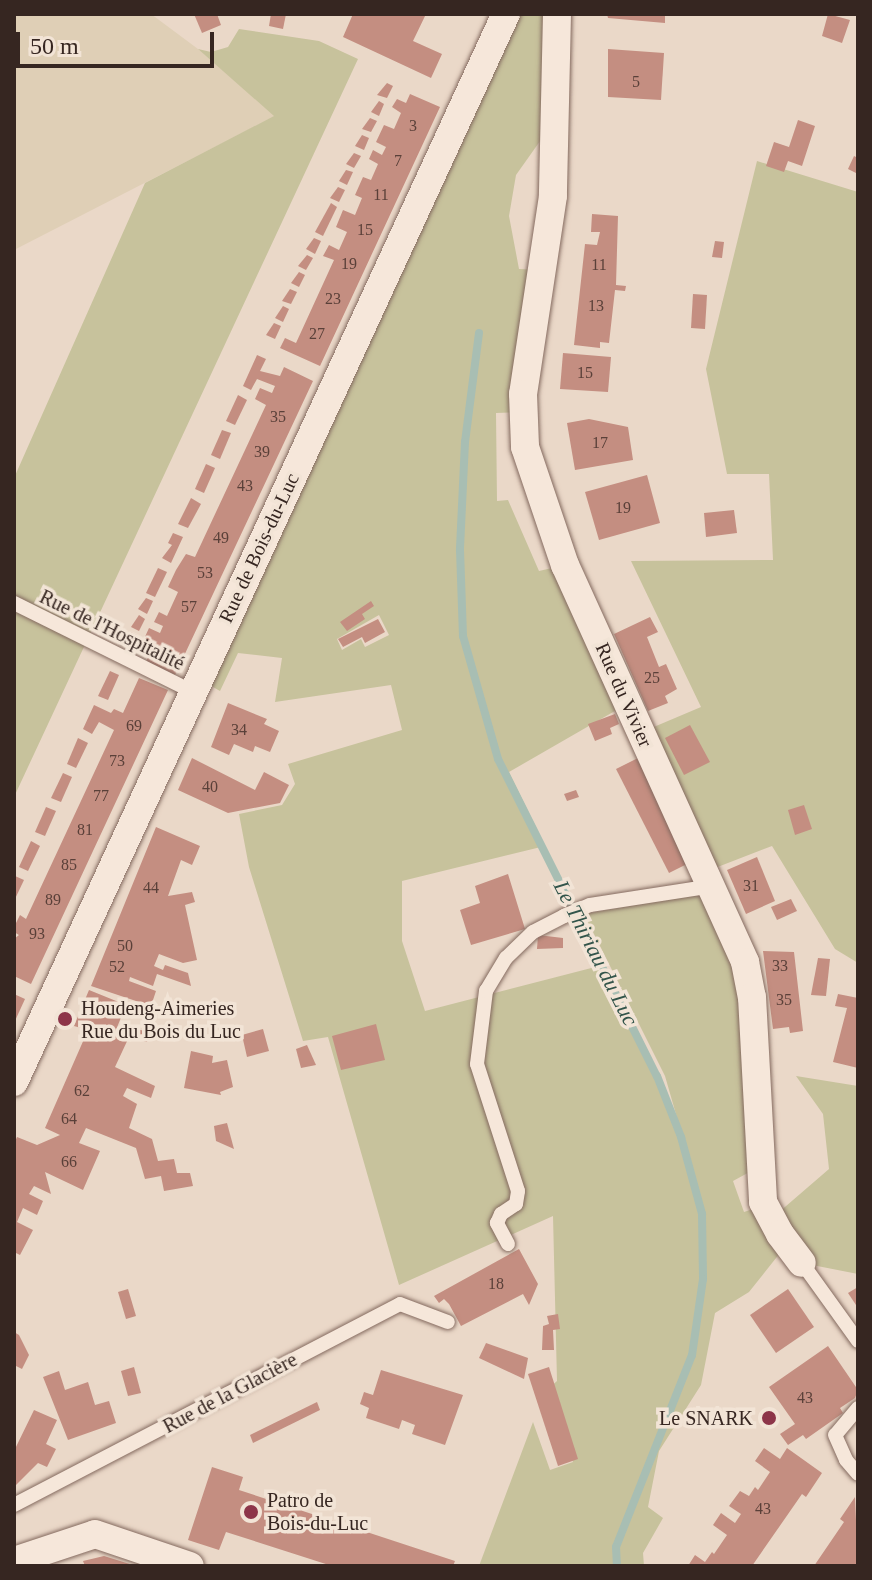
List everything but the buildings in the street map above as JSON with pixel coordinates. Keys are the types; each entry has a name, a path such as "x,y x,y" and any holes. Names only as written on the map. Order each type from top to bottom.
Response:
{"street":[{"name":"Rue de Bois-du-Luc","path":"14,1082 506,14"},
{"name":"Rue du Vivier","path":"557,14 553,196 523,394 525,447 565,565 745,962 752,997 763,1202 775,1226 802,1263"},
{"path":"14,1561 55,1557 95,1534 190,1566"}],"lane":[{"name":"Rue de l'Hospitalité","path":"14,603 193,692"},
{"path":"508,1244 497,1223 501,1214 516,1204 518,1191 477,1064 486,991 506,958 533,932 564,916 590,905 713,886"},
{"name":"Rue du Vivier","path":"802,1263 858,1341"},
{"name":"Rue de la Glacière","path":"14,1505 400,1304 448,1322"},
{"path":"858,1408 835,1435 858,1474"}],"shaded area":[{"path":"14,14 151,14 198,49 275,116 14,250"},
{"path":"506,14 551,14 555,120 516,175 509,216 519,269 541,270 522,412 496,413 497,501 508,500 539,571 565,565 627,704 509,772 545,846 402,881 402,941 425,1011 603,965 657,1077 705,1215 665,1076 584,914 709,892 749,1017 755,1169 733,1181 744,1212 759,1207 784,1248 749,1292 715,1313 701,1385 659,1451 648,1507 663,1518 643,1553 644,1566 479,1566 533,1422 550,1470 573,1462 548,1389 557,1381 553,1216 399,1285 328,1037 303,1041 249,867 239,814 282,805 295,784 288,764 402,730 391,685 275,702 282,658 238,653 220,691 199,679","holes":["379,615 389,635 365,647 361,639 342,650 337,639"]},
{"path":"239,29 319,41 358,59 14,797 14,478 145,183 274,116 198,49 211,52 228,47"},
{"path":"757,161 858,192 858,963 835,949 772,846 715,868 649,729 701,707 631,561 773,560 769,474 727,474 706,369"},
{"path":"796,1076 858,1086 858,1274 802,1263 771,1219 829,1169 823,1114"}],"waterway":[{"name":"Le Thiriau du Luc","path":"479,333 465,442 460,550 463,636 498,759 657,1076 681,1137 702,1214 703,1279 692,1355 616,1547 617,1566"}],"place":[{"name":"Houdeng-Aimeries Rue du Bois du Luc","path":"65,1019"},
{"name":"Le SNARK","path":"769,1418"},
{"name":"Patro de Bois-du-Luc","path":"251,1512"}]}
